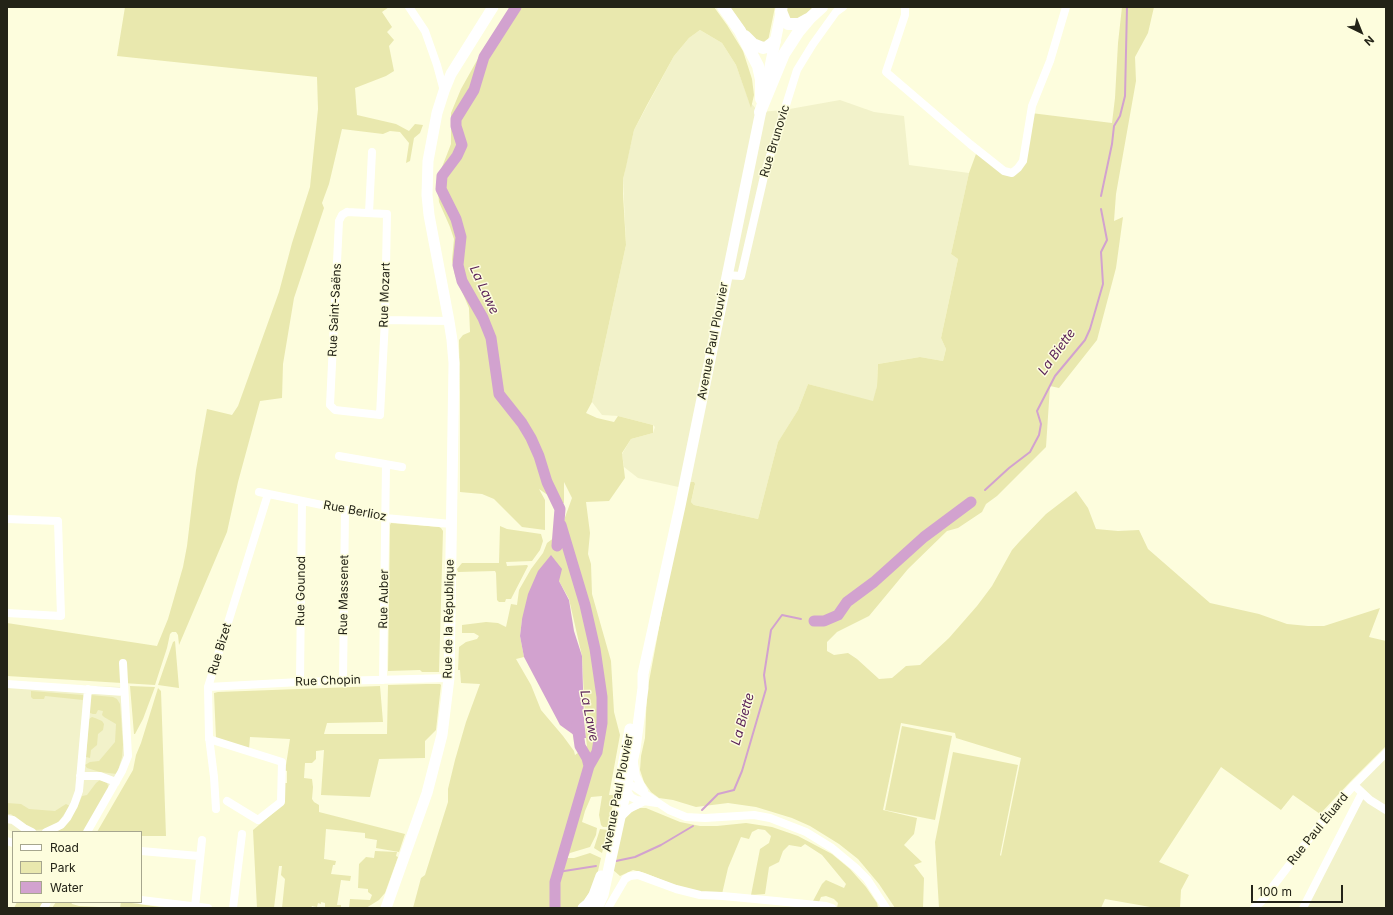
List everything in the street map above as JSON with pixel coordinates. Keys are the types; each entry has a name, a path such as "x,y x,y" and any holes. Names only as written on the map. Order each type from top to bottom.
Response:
{"highway":[{"path":"723,7 740,31 758,66 761,80 760,112"},
{"path":"760,112 784,54 799,31 822,7"},
{"path":"782,9 782,17 788,24 799,24 810,18"},
{"path":"740,31 758,46 767,47 775,41"}],"main road":[{"name":"Rue de la République","path":"386,908 427,793 442,735 448,678 454,363 449,321 433,237 427,195 430,143 437,113 451,74 493,7"},
{"name":"Avenue Paul Plouvier","path":"596,908 603,895 620,818 629,737 639,683 643,674 680,506 726,275 782,9"},
{"name":"Avenue Paul Plouvier","path":"582,908 588,904 594,895 601,877 635,749 643,688 643,674"}],"street":[{"path":"409,7 425,31 444,91"},
{"name":"Rue Brunovic","path":"726,275 741,276 765,172 797,70 813,44 836,12 843,7"},
{"path":"905,7 905,15 886,72 1004,171 1012,172 1023,161 1032,106 1050,61 1066,7"},
{"path":"437,65 451,74"},
{"path":"369,213 372,152"},
{"name":"Rue Mozart","path":"347,212 387,214 385,320 380,415"},
{"name":"Rue Saint-Saëns","path":"347,212 342,215 339,221 330,403 331,407 335,410 380,415"},
{"path":"385,320 449,321"},
{"path":"339,456 402,467"},
{"name":"Rue Auber","path":"383,680 384,518 386,465"},
{"name":"Rue Berlioz","path":"259,492 384,518 451,524"},
{"name":"Rue Bizet","path":"216,809 209,739 208,687 268,494"},
{"name":"Rue Gounod","path":"300,682 302,501"},
{"name":"Rue Massenet","path":"343,681 345,510"},
{"path":"7,519 58,521 61,616 7,613"},
{"path":"88,831 116,782 127,760 129,752 123,663"},
{"name":"Rue Chopin","path":"208,687 300,682 448,678"},
{"path":"7,684 124,692"},
{"path":"48,831 61,825 67,818 79,791 88,689"},
{"path":"209,739 282,762 281,802 258,820 227,801"},
{"path":"635,749 635,770 645,797"},
{"name":"Rue Paul Éluard","path":"1254,908 1261,902 1325,818 1354,785 1386,753"},
{"path":"80,776 100,776 116,782"},
{"path":"1354,785 1362,793 1386,810"},
{"path":"624,790 631,797 645,797 674,813 686,817 705,818 754,815 770,818 806,832 832,848 856,868 867,879 886,908"},
{"path":"1303,908 1362,793"},
{"path":"620,818 645,797"},
{"path":"8,819 29,831"},
{"path":"233,908 242,834"},
{"path":"195,907 199,856 202,840"},
{"path":"142,851 199,856"},
{"path":"608,908 625,879 630,876 638,876 676,889 700,895 776,901 826,906 832,908"},
{"path":"589,908 600,891 601,877"},
{"path":"600,908 603,895"},
{"path":"142,900 208,908"}],"shaded area":[{"path":"700,30 722,43 736,65 749,101 759,112 784,110 840,100 874,112 904,116 909,165 969,173 951,254 958,259 941,338 946,349 943,361 920,357 878,364 877,386 874,402 808,384 798,410 778,442 758,519 694,505 691,502 695,485 683,488 638,478 624,467 622,454 631,439 653,433 655,427 653,425 618,416 602,415 592,402 626,245 623,179 634,130 674,56 689,38"},
{"path":"7,683 120,687 129,752 88,831 12,832 7,829"},
{"path":"1386,758 1386,908 1307,908 1362,794 1354,785"}],"green space":[{"path":"125,7 389,7 382,12 392,27 387,32 394,40 389,46 394,71 386,76 355,88 357,115 396,124 409,131 415,124 423,125 420,133 414,138 410,161 406,163 409,143 400,132 390,131 383,134 342,129 329,184 322,203 324,208 294,298 283,364 282,398 260,401 238,482 227,532 179,645 178,635 176,632 172,632 170,634 155,685 7,676 7,623 157,646 168,619 183,567 196,470 207,409 232,415 238,406 279,292 292,243 310,187 318,109 317,77 117,56"},
{"path":"512,7 714,7 743,51 752,79 754,95 751,108 736,65 722,43 700,30 689,38 674,56 634,130 623,179 626,245 592,402 586,413 597,418 614,422 618,416 653,425 653,433 631,439 622,453 625,478 609,501 586,502 590,533 588,554 591,564 592,594 611,661 614,712 620,735 609,795 615,795 608,827 603,827 601,825 599,815 602,796 591,797 582,822 597,828 596,835 590,847 570,853 567,858 574,858 590,853 601,858 595,884 582,904 577,908 413,908 421,878 425,875 448,802 448,789 455,760 466,722 480,684 461,683 460,670 458,670 459,647 466,642 477,639 479,636 474,633 462,633 462,625 486,622 498,623 506,627 511,604 517,605 519,590 531,569 543,553 547,543 559,534 572,498 564,482 564,503 554,506 552,498 539,489 545,500 545,530 522,527 494,499 482,494 460,492 459,340 463,335 470,332 469,308 455,275 452,260 454,239 439,202 437,180 451,144 451,113 461,89 485,46","holes":["559,581 569,599 582,656 587,746 575,755 574,751 563,736 541,710 531,685 516,659 524,657 520,636 522,619"]},
{"path":"730,7 775,7 767,44 753,40"},
{"path":"787,7 815,7 803,19 786,18"},
{"path":"1122,7 1154,7 1148,33 1135,57 1136,81 1116,194 1114,221 1123,217 1116,268 1097,340 1059,388 1050,386 1046,447 997,496 986,504 982,512 958,528 947,531 908,569 869,616 837,632 827,642 827,651 834,655 848,653 879,679 892,678 906,666 920,665 949,638 977,606 992,586 1012,550 1020,541 1046,514 1076,491 1088,508 1096,529 1118,531 1139,530 1148,549 1210,603 1259,614 1287,624 1308,626 1324,626 1380,608 1369,637 1386,641 1386,746 1320,814 1293,795 1281,810 1221,767 1159,862 1189,875 1181,890 1180,908 1156,908 1105,899 1101,908 939,908 935,842 953,752 1018,765 1001,856 1021,758 956,738 955,733 901,723 883,810 917,818 914,834 904,845 922,862 914,865 924,878 923,908 895,908 879,884 858,859 839,844 810,826 792,818 756,807 728,803 696,807 673,800 659,798 651,792 644,782 640,770 645,738 647,692 663,600 689,482 694,482 695,484 691,502 694,505 758,519 778,442 798,410 808,384 873,401 877,386 878,364 920,357 943,361 946,349 941,338 958,259 951,254 969,173 976,154 1004,171 1018,168 1031,113 1112,123"},
{"path":"391,523 439,527 443,531 439,672 422,672 420,670 388,671"},
{"path":"500,526 507,529 541,534 543,541 540,550 532,561 506,562 507,566 528,566 511,599 506,599 505,602 499,602 497,600 495,571 458,572 457,569 462,563 499,563"},
{"path":"175,641 179,688 158,685 173,642"},
{"path":"440,684 436,730 425,741 425,758 379,759 370,797 321,795 324,750 316,751 316,759 312,763 305,763 304,778 312,779 312,799 319,805 319,812 405,834 399,852 376,848 377,840 365,838 365,833 326,829 324,859 336,861 335,865 333,865 331,874 351,876 350,881 341,880 337,905 341,905 341,908 325,908 325,903 321,902 321,904 318,903 317,907 312,906 311,908 282,908 285,879 281,875 282,866 279,866 274,908 257,908 253,830 284,804 283,783 287,783 287,771 283,770 283,766 286,765 290,739 250,737 249,749 216,738 214,693 380,686 383,722 327,723 324,734 387,734 388,685"},
{"path":"130,686 155,687 143,719 135,734 134,734"},
{"path":"158,688 161,691 166,836 142,836 142,831 98,831 133,770 136,755"},
{"path":"31,691 84,696 83,700 45,696 44,699 33,699 31,697"},
{"path":"91,695 113,697 117,699 120,704 123,745 122,757 117,774 100,772 87,768 85,765 90,762 99,761 115,742 116,724 102,715 103,711 98,710 96,714 90,713"},
{"path":"92,717 102,721 104,724 103,730 98,734 97,745 91,750 90,758 86,757 89,719"},
{"path":"902,726 952,736 935,820 885,810"},
{"path":"100,780 107,783 109,789 85,831 58,831 77,808 82,796 87,795"},
{"path":"7,803 21,804 29,809 55,811 66,804 70,806 60,820 52,827 35,830 20,822 11,814 7,814"},
{"path":"646,808 680,822 700,826 746,823 772,827 798,836 832,854 850,869 866,887 877,903 878,908 837,908 838,903 834,899 826,896 821,897 819,902 813,901 822,884 826,880 844,888 846,884 822,855 805,844 801,847 789,845 783,851 779,862 769,867 765,894 751,895 760,849 769,843 771,836 765,830 758,829 752,832 749,839 741,837 728,868 722,894 701,893 633,870 620,876 612,869 624,819 634,810"},
{"path":"600,829 608,830 602,853 594,848"},
{"path":"375,851 397,852 396,856 398,857 385,893 379,900 366,908 349,908 350,899 370,900 372,895 368,892 368,889 358,888 359,864 366,857 374,858"},
{"path":"16,903 42,903 39,908 14,908"},
{"path":"55,903 72,903 79,906 120,908 52,908"},
{"path":"121,903 132,903 166,908 120,908"}],"water":[{"path":"551,555 562,569 559,581 569,600 574,631 582,656 586,738 578,738 560,725 524,657 520,636 522,619 528,594 538,571"}],"waterway":[{"name":"La Lawe","path":"516,7 484,57 474,90 456,119 456,126 462,145 457,156 442,176 441,189 456,219 461,237 458,265 462,281 483,318 491,338 499,394 522,423 531,438 539,456 547,482 560,509 557,546"},
{"name":"La Biette","path":"1101,196 1112,144 1114,126 1120,116 1125,96 1127,7"},
{"name":"La Biette","path":"985,490 1009,468 1030,452 1039,435 1041,424 1037,411 1055,376 1085,340 1090,329 1103,284 1101,252 1107,240 1101,209"},
{"name":"La Biette","path":"814,621 824,621 838,615 847,602 874,582 924,537 971,502"},
{"path":"561,525 585,605 595,649 602,697 602,723 597,752 589,766"},
{"name":"La Biette","path":"702,810 718,794 734,790 742,771 766,689 764,675 771,630 782,615 801,619"},
{"name":"La Lawe","path":"555,908 555,882 589,766 587,758 580,746 577,725"},
{"name":"La Biette","path":"616,861 635,857 661,845 693,826"},
{"name":"La Biette","path":"558,872 596,866"}]}
